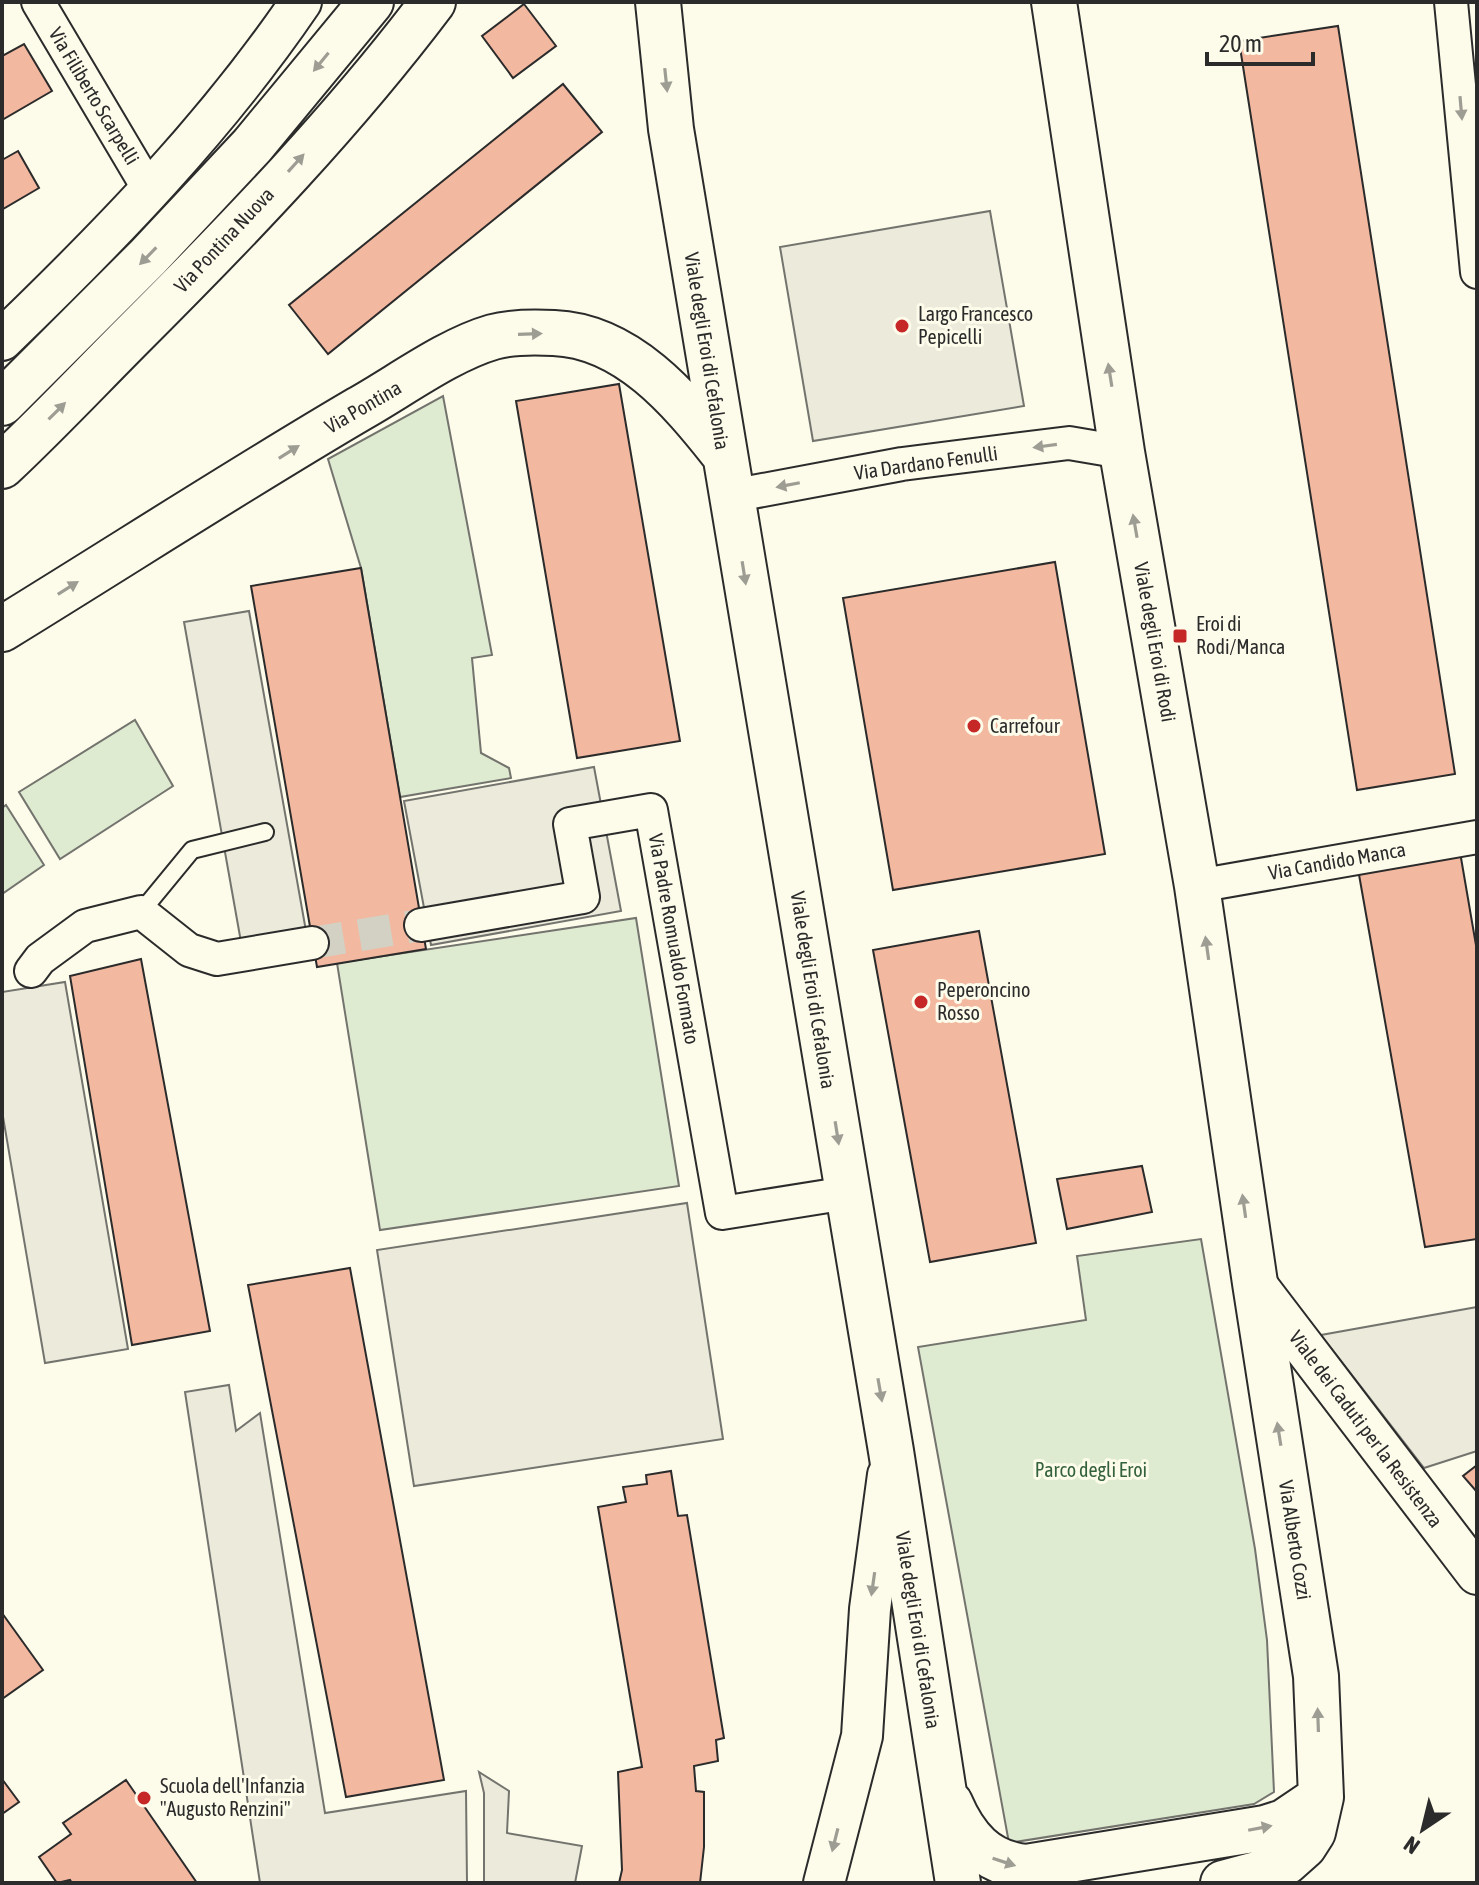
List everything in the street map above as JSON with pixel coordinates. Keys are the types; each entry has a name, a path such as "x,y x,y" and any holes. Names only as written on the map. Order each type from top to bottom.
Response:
{"main road":[{"path":"2,403 148,257 252,146 371,2"},
{"name":"Via Pontina Nuova","path":"2,466 193,274 279,182 389,60 433,2"},
{"name":"Viale degli Eroi di Cefalonia","path":"658,2 671,129 891,1451 958,1883"},
{"name":"Viale degli Eroi di Rodi","path":"1054,2 1122,452 1197,886 1255,1283"},
{"name":"Via Pontina","path":"2,629 333,425 456,353 494,337 556,333 601,344 646,370 682,402 724,453"},
{"name":"Via Alberto Cozzi","path":"1223,1883 1268,1871 1293,1857 1313,1832 1321,1797 1316,1676 1255,1283"},
{"path":"941,1782 960,1825 971,1840 1001,1863 1026,1867 1265,1828 1284,1822 1321,1797"}],"street":[{"name":"Via Filiberto Scarpelli","path":"38,2 150,191"},
{"path":"2,340 150,191 207,128 241,87 301,2"},
{"path":"1067,91 1076,2"},
{"path":"1451,2 1477,272"},
{"name":"Via Dardano Fenulli","path":"731,496 902,464 1069,443 1122,452"},
{"name":"Via Padre Romualdo Formato","path":"421,925 583,897 570,824 651,810 722,1213 847,1193"},
{"name":"Via Candido Manca","path":"1197,886 1477,837"},
{"path":"31,971 40,959 85,926 141,912 189,950 217,959 312,943"},
{"name":"Viale dei Caduti per la Resistenza","path":"1255,1283 1477,1574"},
{"path":"824,1883 862,1736 870,1609 891,1451"}],"lane":[{"path":"141,912 192,850 265,832"}],"green space":[{"path":"443,396 492,655 472,658 481,753 509,768 511,778 400,797 361,568 328,459"},
{"path":"135,720 173,786 60,859 19,792"},
{"path":"6,805 44,865 2,894 2,808"},
{"path":"636,918 679,1186 380,1230 337,963"},
{"name":"Parco degli Eroi","path":"1201,1239 1255,1549 1267,1640 1274,1792 1254,1804 1009,1843 918,1347 1086,1320 1077,1256"}],"shaded area":[{"name":"Largo Francesco Pepicelli","path":"990,211 1024,406 813,441 780,247"},
{"path":"249,611 306,931 241,942 184,622"},
{"path":"594,767 621,911 431,945 404,801"},
{"path":"65,982 128,1349 45,1363 2,1111 2,992"},
{"path":"687,1203 723,1439 414,1486 377,1250"},
{"path":"1477,1307 1477,1451 1424,1468 1321,1335"},
{"path":"229,1385 236,1431 260,1413 325,1813 466,1791 467,1883 260,1883 185,1392"},
{"path":"479,1772 509,1791 507,1833 582,1846 575,1883 484,1883 484,1793"}],"building":[{"path":"524,4 556,46 513,78 482,36"},
{"path":"1338,26 1455,774 1357,790 1239,41"},
{"path":"24,44 52,91 2,120 2,56"},
{"path":"563,84 602,132 328,354 289,305"},
{"path":"18,151 39,188 3,209 2,160"},
{"path":"619,384 680,741 577,758 516,401"},
{"name":"Carrefour","path":"1055,562 1105,854 893,890 843,598"},
{"path":"361,568 426,949 317,967 251,586"},
{"path":"1460,852 1477,951 1477,1239 1425,1247 1358,869"},
{"path":"979,931 1036,1243 930,1262 873,950"},
{"path":"141,959 210,1331 132,1345 70,976"},
{"path":"1142,1166 1152,1212 1067,1229 1057,1179"},
{"path":"350,1268 444,1780 346,1797 248,1285"},
{"path":"1477,1465 1477,1492 1463,1476"},
{"path":"671,1471 678,1516 687,1515 724,1738 716,1740 718,1761 694,1766 696,1791 704,1792 704,1847 700,1883 619,1883 622,1870 618,1772 642,1767 598,1507 626,1502 623,1487 647,1484 646,1475"},
{"path":"2,1613 43,1670 2,1699"},
{"path":"2,1779 19,1802 2,1814"},
{"path":"126,1780 197,1883 72,1883 70,1880 57,1883 39,1857 71,1834 63,1823"}],"tunnel":[{"path":"312,943 421,925"}],"place":[{"name":"Largo Francesco Pepicelli","path":"902,326"},
{"name":"Eroi di Rodi/Manca","path":"1180,636"},
{"name":"Carrefour","path":"974,726"},
{"name":"Peperoncino Rosso","path":"921,1002"},
{"name":"Scuola dell'Infanzia \"Augusto Renzini\"","path":"144,1798"}]}
